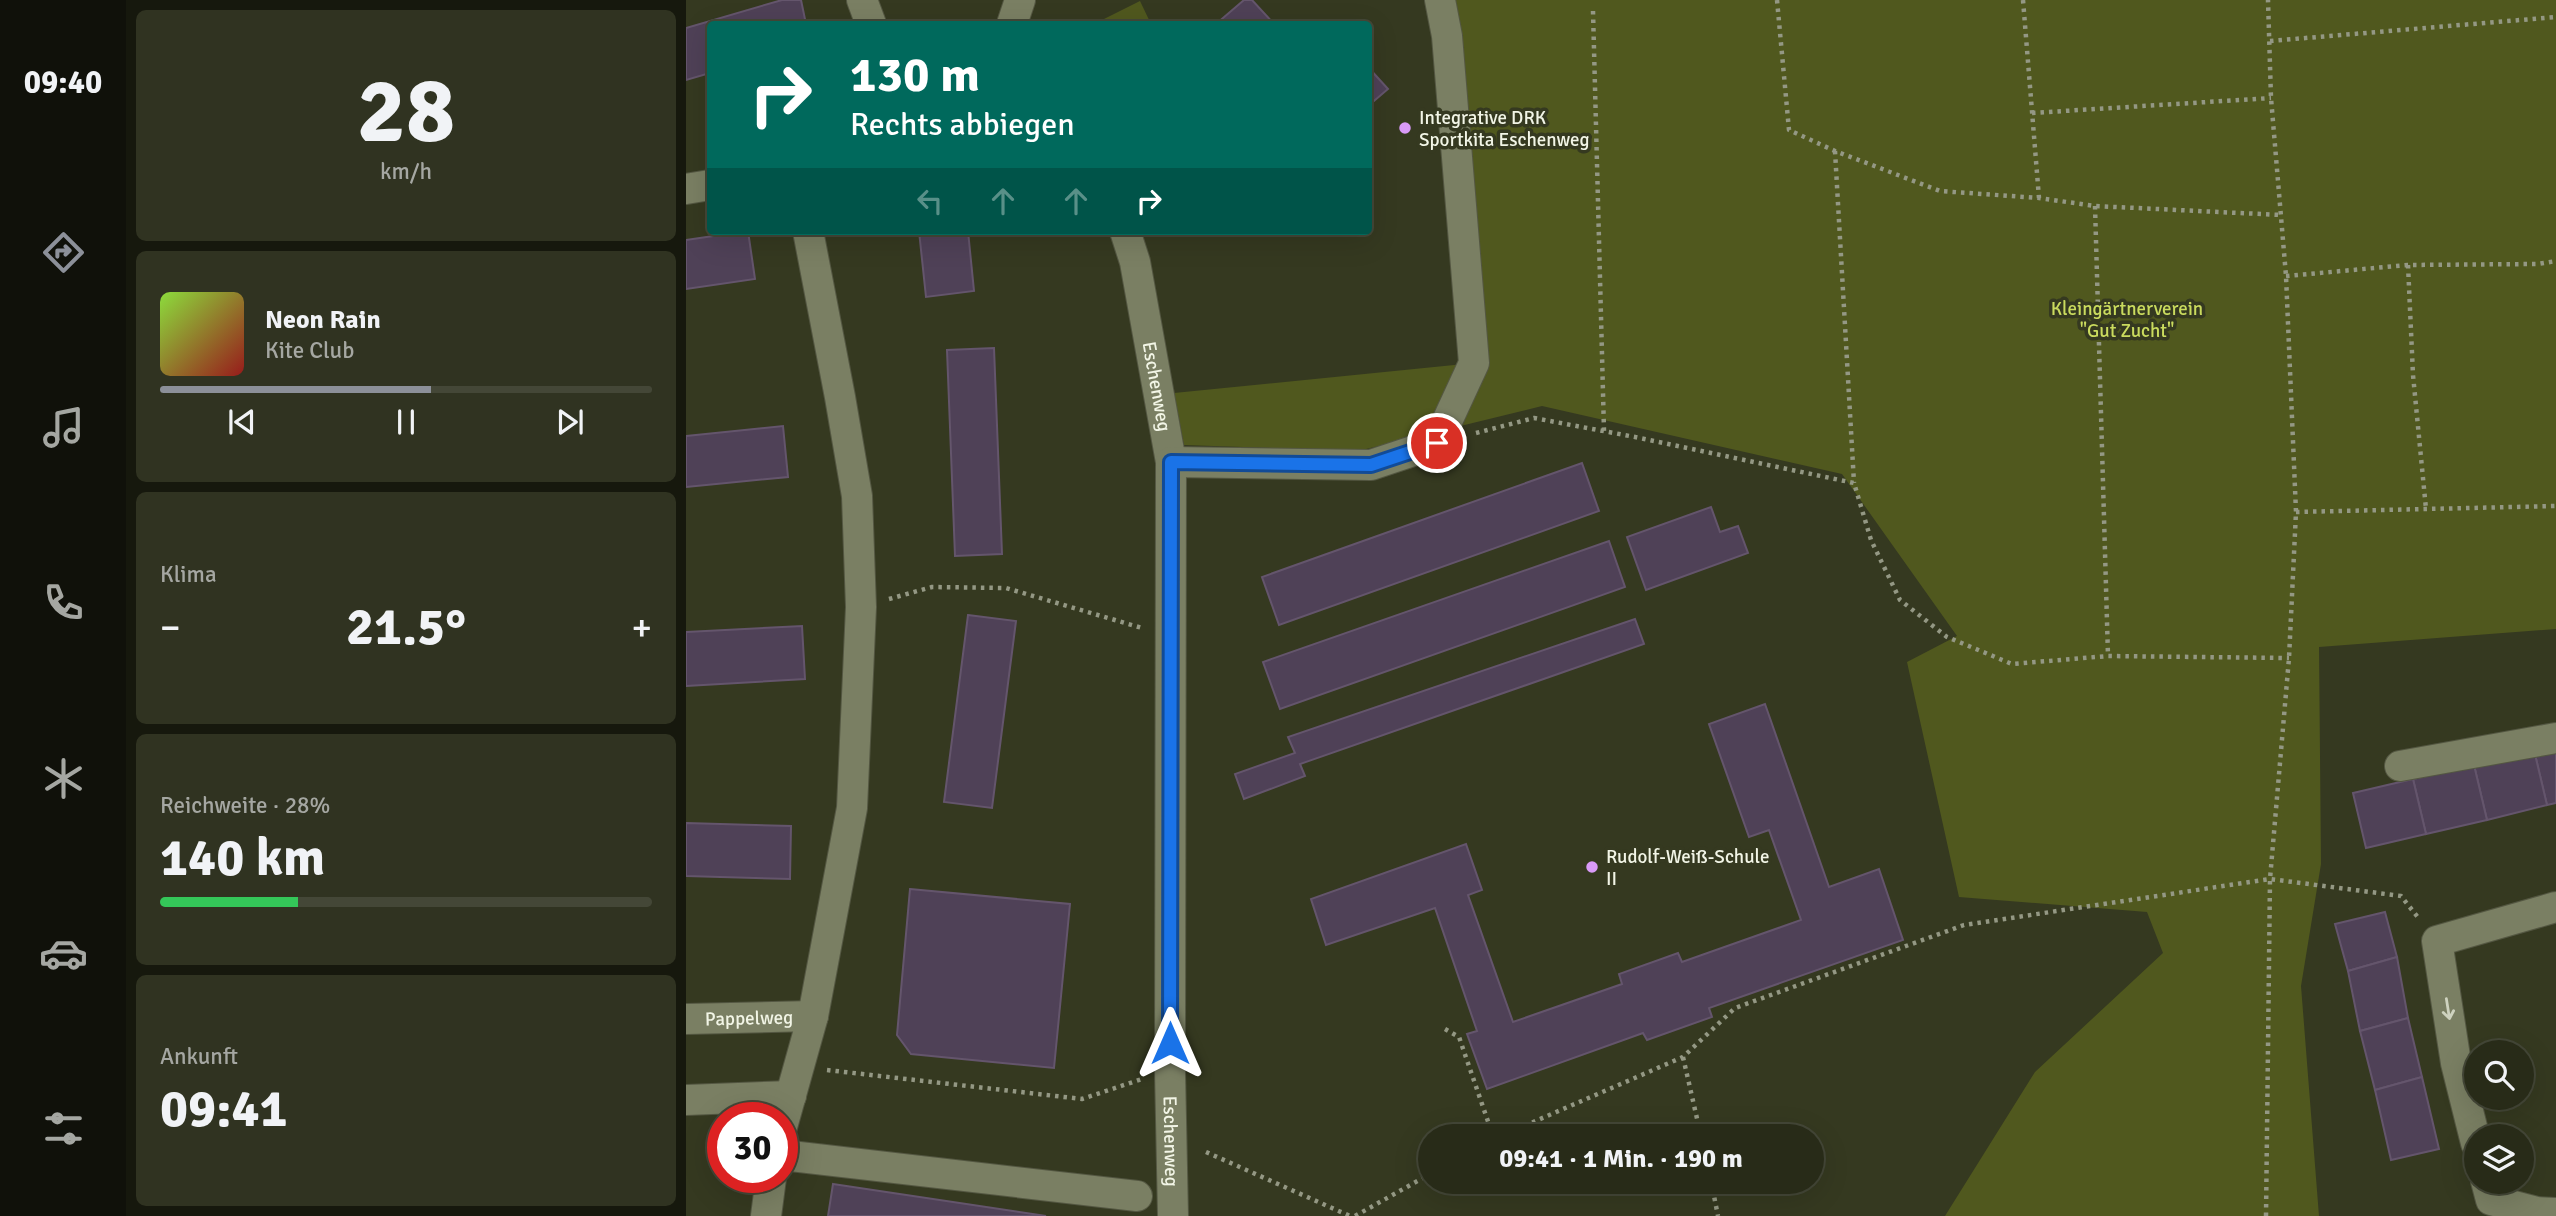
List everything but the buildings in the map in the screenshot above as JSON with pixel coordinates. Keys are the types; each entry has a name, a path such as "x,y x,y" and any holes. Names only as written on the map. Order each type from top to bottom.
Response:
{"street":[{"path":"862,0 870,21"},
{"path":"1013,21 1020,0"},
{"path":"1171,462 1371,465 1437,443 1474,363 1447,36 1440,0"},
{"path":"686,189 707,186"},
{"path":"789,1102 813,1016 852,808 861,607 857,496 809,235"},
{"name":"Eschenweg","path":"1126,235 1135,262 1171,462 1170,1071 1173,1216"},
{"path":"2400,766 2556,738"},
{"path":"2471,1124 2456,1063 2437,941 2556,907"},
{"name":"Pappelweg","path":"686,1019 813,1016"},
{"path":"686,1100 791,1096"},
{"path":"798,1156 1137,1196"},
{"path":"766,1216 769,1193"},
{"path":"2489,1194 2491,1200 2537,1212 2556,1213"}],"path":[{"path":"1777,0 1789,130 1835,151 1940,191 2039,198 2095,206 2281,215"},
{"path":"2023,0 2039,198"},
{"path":"2266,1216 2270,879 2289,658 2296,512 2286,276 2271,98 2267,0"},
{"path":"1593,11 1604,431"},
{"path":"2270,41 2556,17"},
{"path":"2032,113 2271,98"},
{"path":"1835,151 1854,483 1871,540 1900,600 1947,637 2012,664 2108,656 2289,658"},
{"path":"2095,206 2108,656"},
{"path":"2286,276 2408,265 2538,264 2556,261"},
{"path":"2408,265 2413,374 2426,509"},
{"path":"1437,443 1534,418 1854,483"},
{"path":"2296,512 2556,506"},
{"path":"861,607 932,587 1006,588 1171,637"},
{"path":"1529,1124 1684,1057 1735,1008 1964,925 2270,879 2401,896 2437,941"},
{"path":"1446,1029 1459,1037 1489,1124"},
{"path":"1684,1057 1698,1124"},
{"path":"798,1066 1082,1099 1120,1085"},
{"path":"1206,1152 1353,1216 1418,1181"},
{"path":"1714,1194 1718,1216"}],"green space":[{"name":"Kleingärtnerverein \"Gut Zucht\"","path":"1444,0 2556,0 2556,629 2319,647 2321,864 2301,986 2319,1216 1945,1216 2035,1072 2163,953 2147,912 1959,897 1907,662 1957,636 1842,474 1542,406 1358,451 1184,445 1174,393 1474,363"},
{"path":"1140,1 1150,21 1100,21"}],"place":[{"name":"Integrative DRK Sportkita Eschenweg","path":"1405,128"},
{"name":"Rudolf-Weiß-Schule II","path":"1592,867"}],"route":[{"path":"1170,1043 1171,462 1371,465 1437,443"}]}
